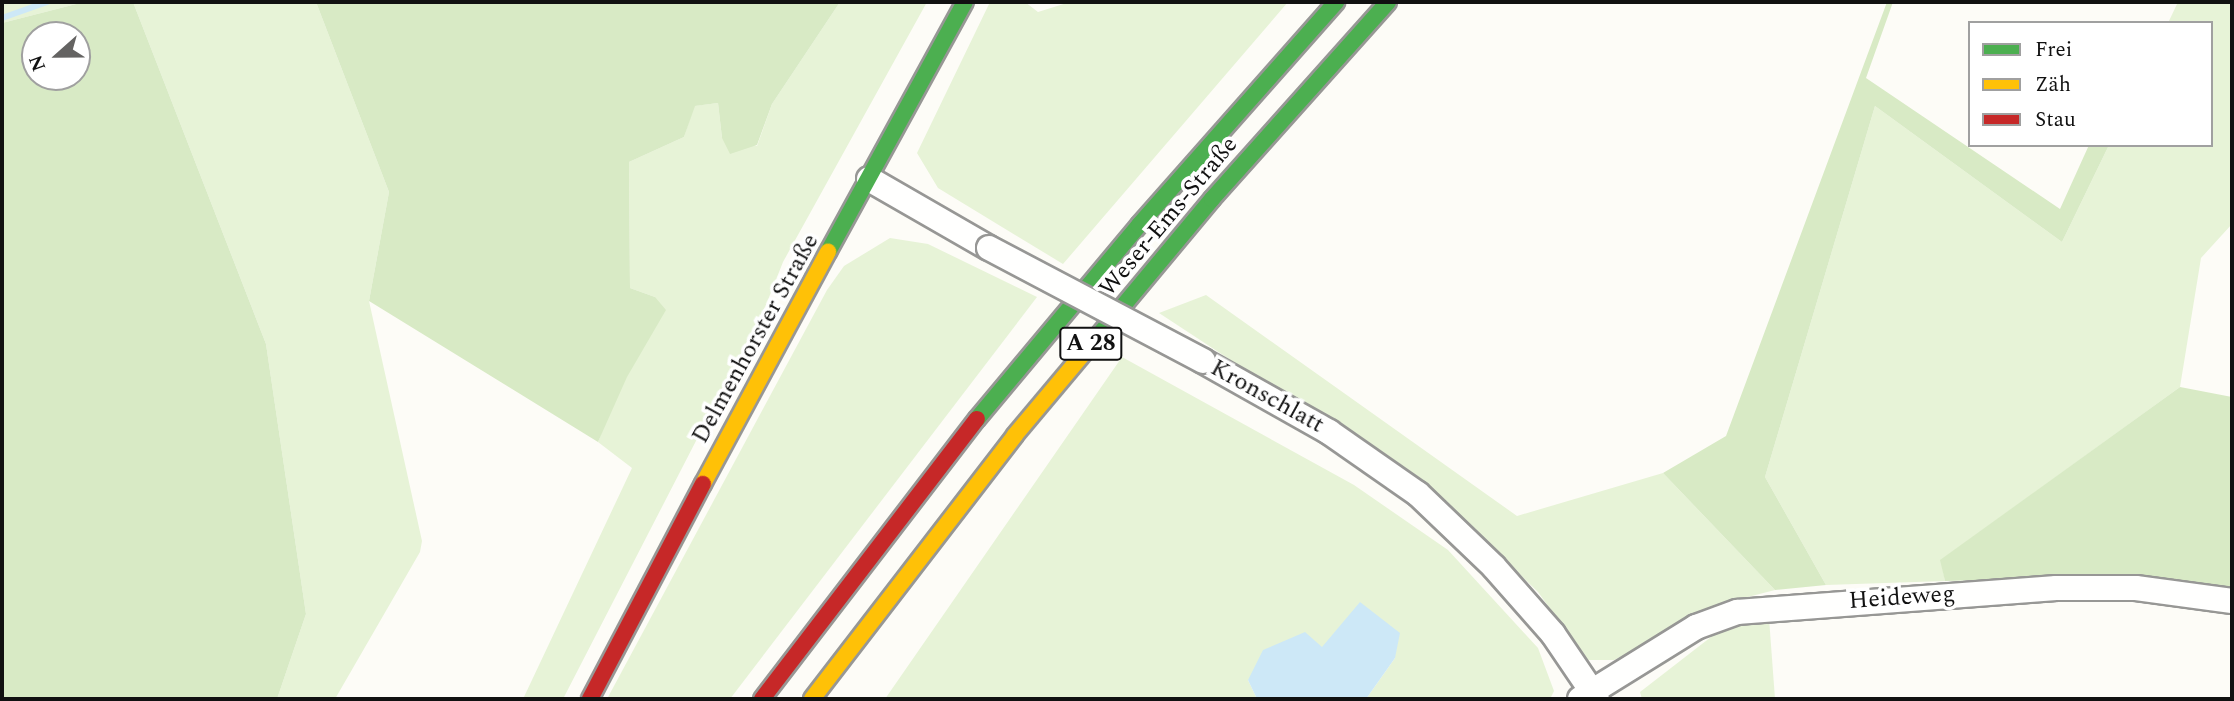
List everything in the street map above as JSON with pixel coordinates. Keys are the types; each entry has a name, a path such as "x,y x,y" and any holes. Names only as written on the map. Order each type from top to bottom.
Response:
{"main road":[{"name":"Delmenhorster Straße","path":"590,699 965,2"},
{"name":"Weser-Ems-Straße","path":"762,699 948,454 1139,225 1336,2"},
{"name":"Weser-Ems-Straße","path":"812,699 1024,424 1212,200 1388,2"}],"street":[{"name":"Kronschlatt","path":"869,179 989,248 1203,361 1329,432 1418,494 1494,567 1553,634 1590,697"},
{"name":"Heideweg","path":"1590,697 1696,627 1737,612 2056,588 2136,589 2232,601"}],"green space":[{"path":"2,2 84,2 2,23"},
{"path":"84,2 133,2 266,344 306,614 277,699 2,699 2,23"},
{"path":"133,2 316,2 389,192 369,301 422,541 420,552 335,699 277,699 306,614 266,344"},
{"path":"316,2 840,2 772,104 757,145 730,154 722,138 718,103 695,106 684,137 629,162 630,288 655,297 666,310 627,377 598,442 369,301 389,192"},
{"path":"840,2 927,2 783,262 766,305 563,699 523,699 632,468 598,442 655,297 630,288 629,162 684,137 694,106 718,103 722,138 757,146 772,104"},
{"path":"990,2 1025,2 1038,12 1070,2 1288,2 1063,264 938,188 917,153"},
{"path":"1887,2 1893,2 1866,78 2060,209 2088,147 2108,147 2062,242 1875,106 1765,477 1826,585 1775,590 1663,473 1726,436"},
{"path":"2178,2 2232,2 2232,224 2201,258 2180,387 1941,560 1945,581 1826,585 1765,477 1875,106 2062,242 2108,147 2213,147 2213,21 2169,21"},
{"path":"890,238 928,244 1037,297 730,699 607,699 827,290 844,266"},
{"path":"1206,295 1517,516 1663,473 1775,590 1736,600 1614,660 1587,660 1538,592 1441,498 1159,313"},
{"path":"1122,357 1354,485 1448,550 1538,648 1554,691 1550,699 1366,699 1395,658 1322,647 1248,680 1257,699 885,699"},
{"path":"2180,387 2232,397 2232,590 2139,576 1945,581 1940,560"},
{"path":"1769,618 1775,699 1642,699 1640,692 1720,630"}],"water":[{"path":"1360,602 1400,633 1395,658 1366,699 1257,699 1248,680 1263,650 1305,632 1322,647"}],"waterway":[{"path":"2,18 47,2"}],"traffic: fast":[{"path":"828,252 965,2"},
{"path":"977,419 1139,225 1336,2"},
{"path":"1098,336 1212,199 1388,2"}],"traffic: slow":[{"path":"703,484 828,252"},
{"path":"812,699 1015,435 1098,336"}],"traffic: jam":[{"path":"762,699 977,419"},
{"path":"590,699 703,484"}]}
